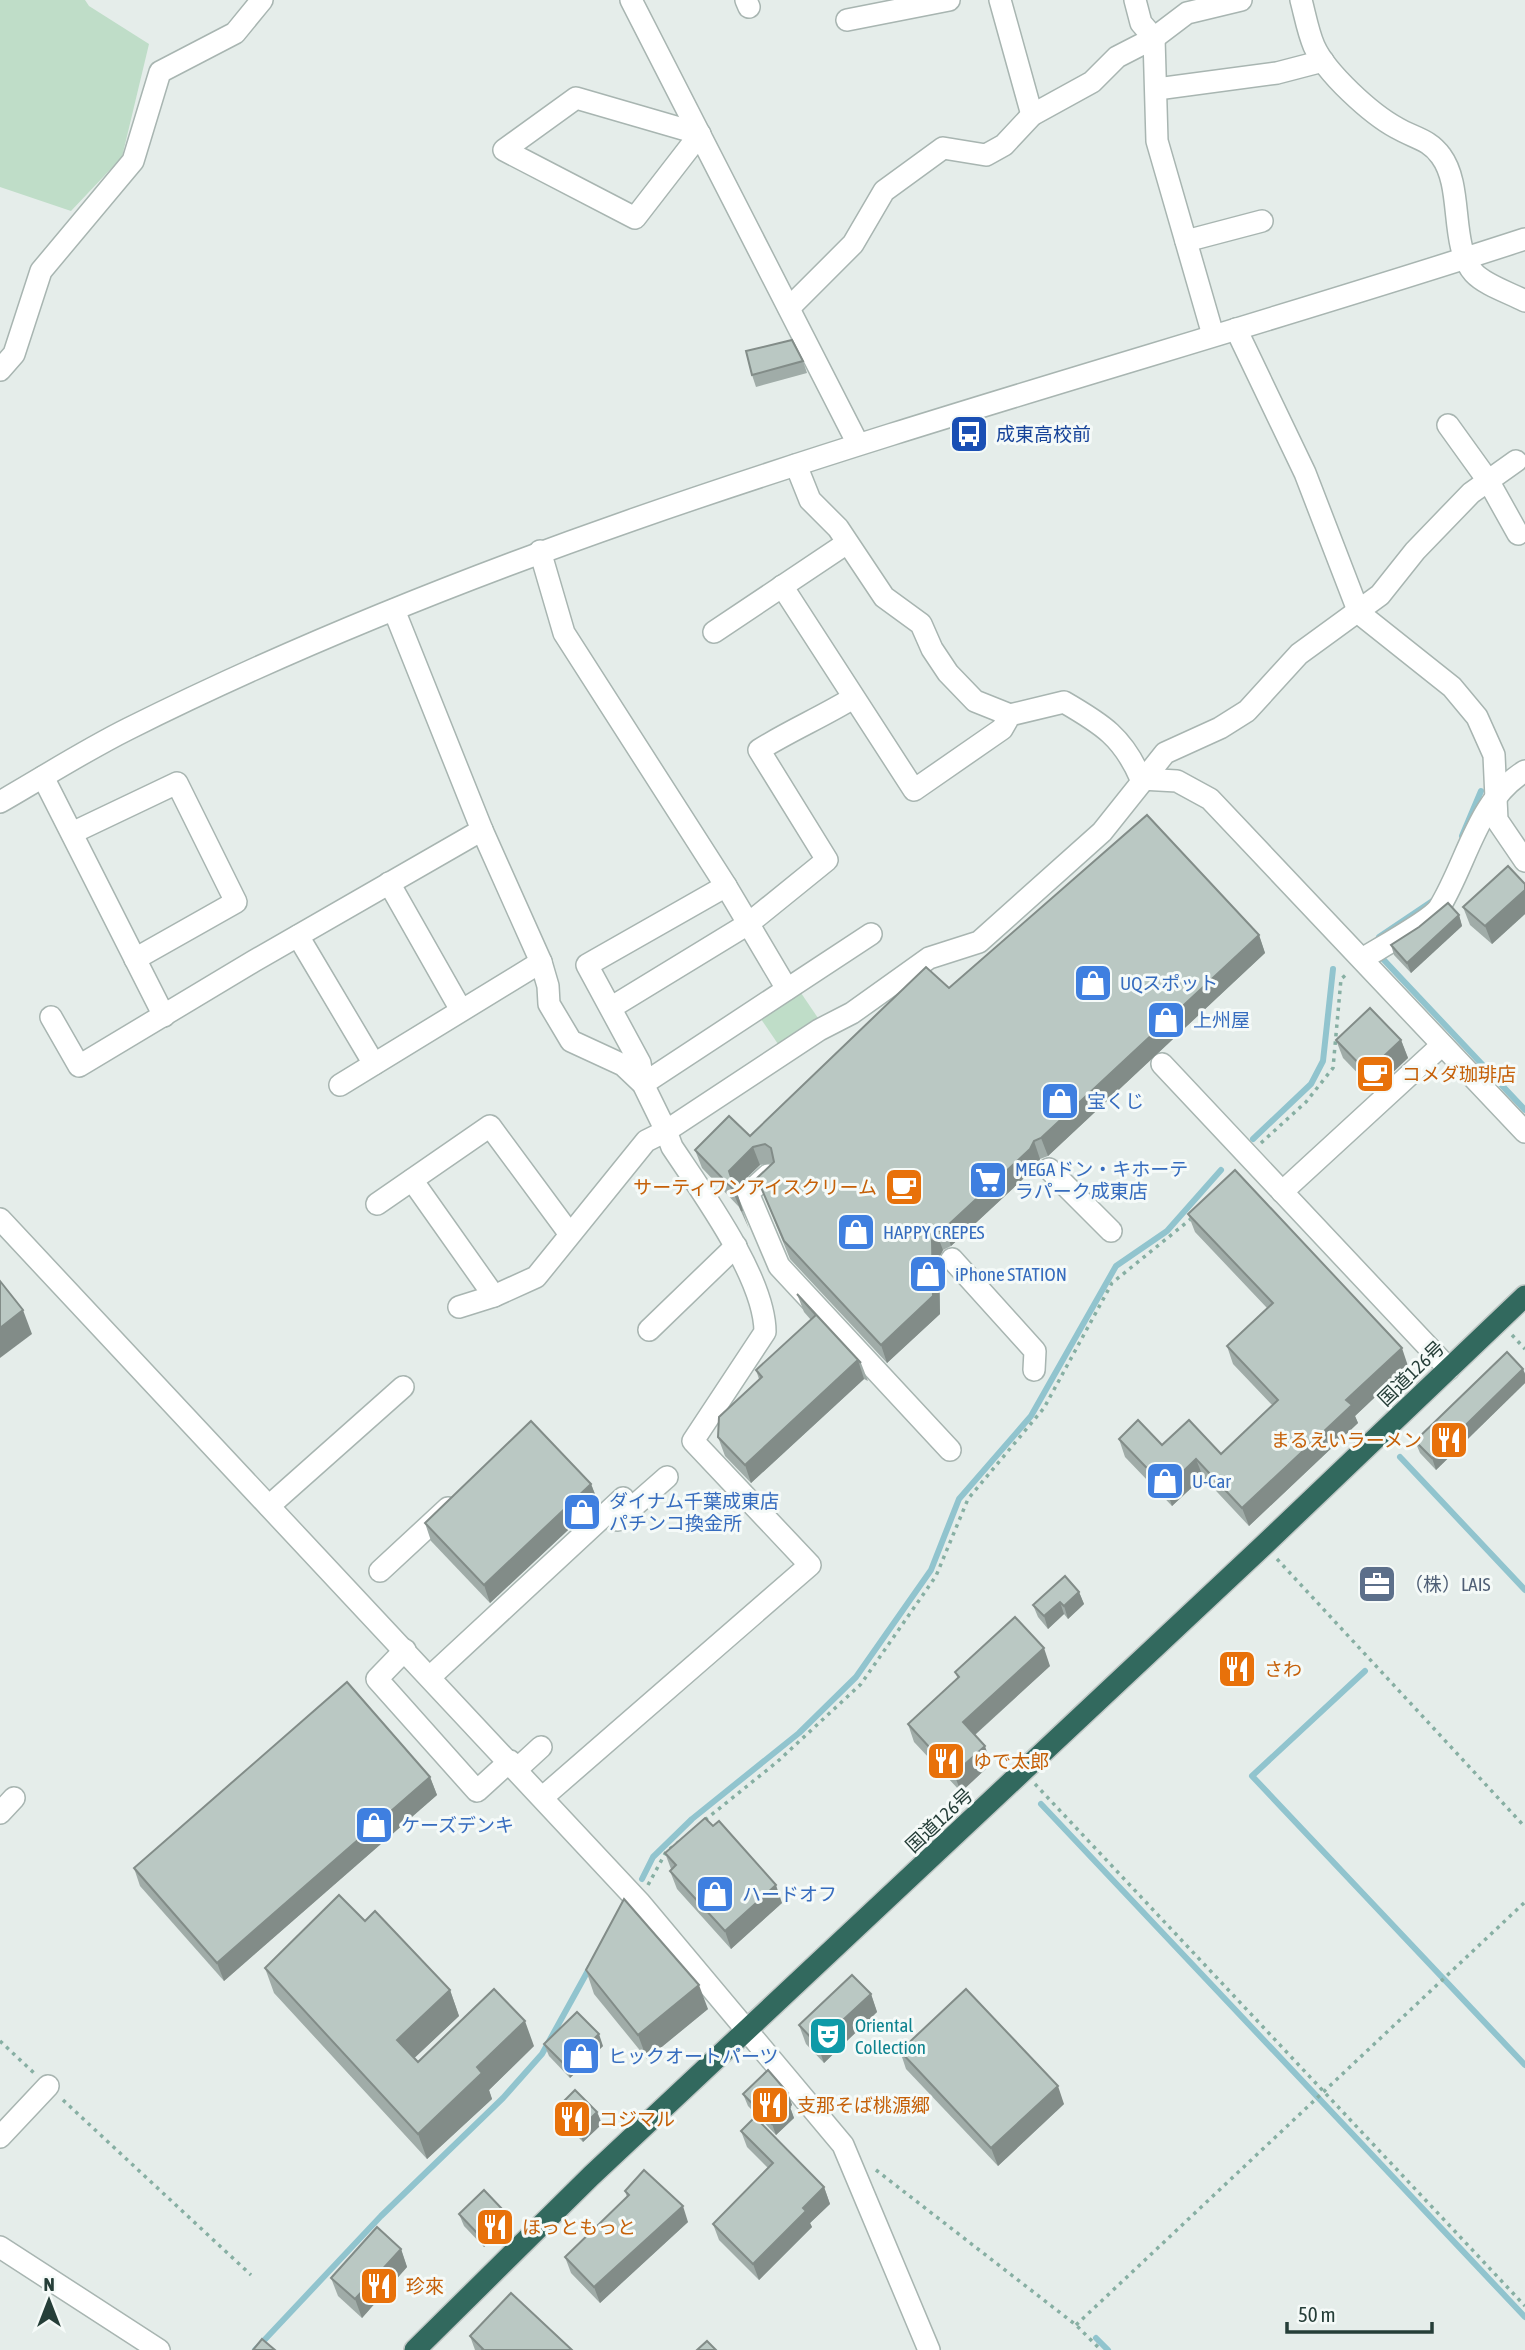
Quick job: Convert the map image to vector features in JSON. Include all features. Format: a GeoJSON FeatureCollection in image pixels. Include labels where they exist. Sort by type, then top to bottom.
{"type":"FeatureCollection","features":[{"type":"Feature","properties":{"kind":"highway","name":"国道126号"},"geometry":{"type":"LineString","coordinates":[[415,2350],[591,2176],[1265,1545],[1525,1296]]}},
{"type":"Feature","properties":{"kind":"street"},"geometry":{"type":"LineString","coordinates":[[0,370],[14,354],[41,271],[133,161],[160,72],[235,33],[262,0]]}},
{"type":"Feature","properties":{"kind":"street"},"geometry":{"type":"LineString","coordinates":[[631,0],[858,444]]}},
{"type":"Feature","properties":{"kind":"street"},"geometry":{"type":"LineString","coordinates":[[847,20],[949,0]]}},
{"type":"Feature","properties":{"kind":"street"},"geometry":{"type":"LineString","coordinates":[[1000,0],[1032,115]]}},
{"type":"Feature","properties":{"kind":"street"},"geometry":{"type":"LineString","coordinates":[[1135,0],[1141,23],[1154,38],[1157,141],[1213,335]]}},
{"type":"Feature","properties":{"kind":"street"},"geometry":{"type":"LineString","coordinates":[[789,308],[853,244],[884,191],[943,148],[986,155],[1004,145],[1032,115],[1092,82],[1118,57],[1154,38],[1187,13],[1241,0]]}},
{"type":"Feature","properties":{"kind":"street"},"geometry":{"type":"LineString","coordinates":[[1301,0],[1313,45],[1323,61],[1366,106],[1396,128],[1429,142],[1443,158],[1451,181],[1465,258],[1474,274],[1525,301]]}},
{"type":"Feature","properties":{"kind":"street"},"geometry":{"type":"LineString","coordinates":[[1157,89],[1277,73],[1323,61]]}},
{"type":"Feature","properties":{"kind":"street"},"geometry":{"type":"LineString","coordinates":[[576,98],[700,134],[635,218],[504,150],[576,98]]}},
{"type":"Feature","properties":{"kind":"street"},"geometry":{"type":"LineString","coordinates":[[1186,241],[1262,221]]}},
{"type":"Feature","properties":{"kind":"street"},"geometry":{"type":"LineString","coordinates":[[0,802],[126,730],[394,610],[540,551],[858,444],[1525,239]]}},
{"type":"Feature","properties":{"kind":"street"},"geometry":{"type":"LineString","coordinates":[[1236,329],[1305,473],[1359,614],[1452,687],[1477,717],[1493,755],[1497,821],[1525,861]]}},
{"type":"Feature","properties":{"kind":"street"},"geometry":{"type":"LineString","coordinates":[[1448,425],[1489,482],[1518,534]]}},
{"type":"Feature","properties":{"kind":"street"},"geometry":{"type":"LineString","coordinates":[[459,1307],[494,1296],[536,1277],[569,1233],[646,1142],[819,1030],[852,1013],[929,958],[979,942],[1102,832],[1141,779],[1165,752],[1220,728],[1247,711],[1299,654],[1359,614],[1380,595],[1415,551],[1471,493],[1516,461]]}},
{"type":"Feature","properties":{"kind":"street"},"geometry":{"type":"LineString","coordinates":[[796,465],[810,499],[838,528],[884,597],[921,624],[948,673],[975,701],[1010,715],[1064,702],[1106,726],[1131,754],[1141,779]]}},
{"type":"Feature","properties":{"kind":"street"},"geometry":{"type":"LineString","coordinates":[[714,632],[847,543]]}},
{"type":"Feature","properties":{"kind":"street"},"geometry":{"type":"LineString","coordinates":[[540,551],[564,634],[726,886],[787,989]]}},
{"type":"Feature","properties":{"kind":"street"},"geometry":{"type":"LineString","coordinates":[[782,586],[915,790],[1002,729],[1010,715]]}},
{"type":"Feature","properties":{"kind":"street"},"geometry":{"type":"LineString","coordinates":[[394,610],[482,830],[541,961],[548,986],[549,1004],[570,1041],[623,1065],[643,1084]]}},
{"type":"Feature","properties":{"kind":"street"},"geometry":{"type":"LineString","coordinates":[[612,1007],[748,924],[827,860],[759,750],[786,733],[811,724],[853,698]]}},
{"type":"Feature","properties":{"kind":"street"},"geometry":{"type":"LineString","coordinates":[[1362,959],[1438,911],[1494,800],[1515,777],[1525,771]]}},
{"type":"Feature","properties":{"kind":"street"},"geometry":{"type":"LineString","coordinates":[[43,777],[163,1016]]}},
{"type":"Feature","properties":{"kind":"street"},"geometry":{"type":"LineString","coordinates":[[1141,779],[1177,781],[1210,799],[1525,1132]]}},
{"type":"Feature","properties":{"kind":"street"},"geometry":{"type":"LineString","coordinates":[[72,833],[177,783],[236,902],[135,959]]}},
{"type":"Feature","properties":{"kind":"street"},"geometry":{"type":"LineString","coordinates":[[51,1017],[79,1066],[482,830]]}},
{"type":"Feature","properties":{"kind":"street"},"geometry":{"type":"LineString","coordinates":[[389,883],[461,1010]]}},
{"type":"Feature","properties":{"kind":"street"},"geometry":{"type":"LineString","coordinates":[[543,1797],[810,1565],[693,1441],[765,1332],[765,1318],[736,1246],[672,1147],[643,1084],[640,1063],[587,965],[726,886]]}},
{"type":"Feature","properties":{"kind":"street"},"geometry":{"type":"LineString","coordinates":[[643,1084],[871,933]]}},
{"type":"Feature","properties":{"kind":"street"},"geometry":{"type":"LineString","coordinates":[[298,936],[374,1064]]}},
{"type":"Feature","properties":{"kind":"street"},"geometry":{"type":"LineString","coordinates":[[340,1085],[541,961]]}},
{"type":"Feature","properties":{"kind":"street"},"geometry":{"type":"LineString","coordinates":[[1282,1192],[1442,1045]]}},
{"type":"Feature","properties":{"kind":"street"},"geometry":{"type":"LineString","coordinates":[[1162,1064],[1448,1369]]}},
{"type":"Feature","properties":{"kind":"street"},"geometry":{"type":"LineString","coordinates":[[377,1204],[490,1126],[569,1233]]}},
{"type":"Feature","properties":{"kind":"street"},"geometry":{"type":"LineString","coordinates":[[1049,1169],[1111,1231]]}},
{"type":"Feature","properties":{"kind":"street"},"geometry":{"type":"LineString","coordinates":[[768,1175],[748,1193],[779,1266],[950,1450]]}},
{"type":"Feature","properties":{"kind":"street"},"geometry":{"type":"LineString","coordinates":[[412,1180],[494,1296]]}},
{"type":"Feature","properties":{"kind":"street"},"geometry":{"type":"LineString","coordinates":[[0,1219],[514,1765],[640,1903],[843,2145],[929,2350]]}},
{"type":"Feature","properties":{"kind":"street"},"geometry":{"type":"LineString","coordinates":[[649,1331],[736,1246]]}},
{"type":"Feature","properties":{"kind":"street"},"geometry":{"type":"LineString","coordinates":[[952,1259],[1035,1351],[1034,1370]]}},
{"type":"Feature","properties":{"kind":"street"},"geometry":{"type":"LineString","coordinates":[[270,1506],[403,1387]]}},
{"type":"Feature","properties":{"kind":"street"},"geometry":{"type":"LineString","coordinates":[[618,1520],[667,1477]]}},
{"type":"Feature","properties":{"kind":"street"},"geometry":{"type":"LineString","coordinates":[[380,1571],[466,1491]]}},
{"type":"Feature","properties":{"kind":"street"},"geometry":{"type":"LineString","coordinates":[[430,1676],[623,1498]]}},
{"type":"Feature","properties":{"kind":"street"},"geometry":{"type":"LineString","coordinates":[[405,1650],[377,1679],[477,1791],[541,1747]]}},
{"type":"Feature","properties":{"kind":"street"},"geometry":{"type":"LineString","coordinates":[[0,2137],[48,2086]]}},
{"type":"Feature","properties":{"kind":"street"},"geometry":{"type":"LineString","coordinates":[[0,2247],[159,2350]]}},
{"type":"Feature","properties":{"kind":"path"},"geometry":{"type":"LineString","coordinates":[[1247,1156],[1306,1102],[1333,1068],[1341,979],[1362,959]]}},
{"type":"Feature","properties":{"kind":"path"},"geometry":{"type":"LineString","coordinates":[[696,1827],[777,1762],[861,1684],[936,1576],[968,1499],[1044,1408],[1112,1283],[1124,1270],[1166,1242],[1196,1214]]}},
{"type":"Feature","properties":{"kind":"path"},"geometry":{"type":"LineString","coordinates":[[1265,1545],[1525,1827]]}},
{"type":"Feature","properties":{"kind":"path"},"geometry":{"type":"LineString","coordinates":[[1024,1772],[1525,2306]]}},
{"type":"Feature","properties":{"kind":"path"},"geometry":{"type":"LineString","coordinates":[[640,1903],[666,1852],[686,1836]]}},
{"type":"Feature","properties":{"kind":"path"},"geometry":{"type":"LineString","coordinates":[[1076,2325],[1525,1902]]}},
{"type":"Feature","properties":{"kind":"path"},"geometry":{"type":"LineString","coordinates":[[0,2041],[251,2275]]}},
{"type":"Feature","properties":{"kind":"path"},"geometry":{"type":"LineString","coordinates":[[875,2169],[1076,2325],[1101,2350]]}},
{"type":"Feature","properties":{"kind":"green space"},"geometry":{"type":"Polygon","coordinates":[[[0,0],[85,0],[89,6],[149,44],[122,157],[71,211],[0,187],[0,0]]]}},
{"type":"Feature","properties":{"kind":"green space"},"geometry":{"type":"Polygon","coordinates":[[[801,993],[818,1018],[778,1044],[761,1019],[801,993]]]}},
{"type":"Feature","properties":{"kind":"building"},"geometry":{"type":"Polygon","coordinates":[[[792,340],[803,361],[752,375],[746,351],[792,340]]]}},
{"type":"Feature","properties":{"kind":"building"},"geometry":{"type":"Polygon","coordinates":[[[1147,815],[1259,935],[1041,1138],[1034,1141],[1030,1149],[945,1228],[936,1232],[932,1240],[933,1296],[881,1345],[784,1241],[757,1178],[774,1162],[771,1148],[765,1144],[753,1147],[729,1171],[742,1211],[733,1189],[695,1150],[729,1116],[750,1136],[926,967],[949,988],[1147,815]]]}},
{"type":"Feature","properties":{"kind":"building"},"geometry":{"type":"Polygon","coordinates":[[[1508,866],[1525,884],[1525,890],[1485,926],[1463,907],[1508,866]]]}},
{"type":"Feature","properties":{"kind":"building"},"geometry":{"type":"Polygon","coordinates":[[[1448,903],[1459,915],[1407,963],[1391,945],[1419,927],[1448,903]]]}},
{"type":"Feature","properties":{"kind":"building"},"geometry":{"type":"Polygon","coordinates":[[[1370,1008],[1401,1040],[1367,1072],[1336,1040],[1370,1008]]]}},
{"type":"Feature","properties":{"kind":"building"},"geometry":{"type":"Polygon","coordinates":[[[1235,1170],[1402,1348],[1346,1400],[1352,1405],[1242,1508],[1196,1459],[1166,1488],[1119,1439],[1138,1420],[1162,1445],[1189,1420],[1221,1454],[1278,1400],[1227,1346],[1273,1303],[1188,1214],[1235,1170]]]}},
{"type":"Feature","properties":{"kind":"building"},"geometry":{"type":"Polygon","coordinates":[[[0,1281],[23,1310],[0,1328],[0,1281]]]}},
{"type":"Feature","properties":{"kind":"building"},"geometry":{"type":"Polygon","coordinates":[[[797,1294],[861,1363],[858,1360],[745,1465],[718,1437],[719,1417],[762,1377],[756,1370],[816,1315],[797,1294]]]}},
{"type":"Feature","properties":{"kind":"building"},"geometry":{"type":"Polygon","coordinates":[[[1507,1352],[1523,1369],[1432,1458],[1415,1441],[1507,1352]]]}},
{"type":"Feature","properties":{"kind":"building"},"geometry":{"type":"Polygon","coordinates":[[[531,1421],[591,1484],[484,1585],[425,1523],[531,1421]]]}},
{"type":"Feature","properties":{"kind":"building"},"geometry":{"type":"Polygon","coordinates":[[[1065,1576],[1079,1592],[1064,1606],[1060,1602],[1044,1616],[1033,1605],[1065,1576]]]}},
{"type":"Feature","properties":{"kind":"building"},"geometry":{"type":"Polygon","coordinates":[[[1015,1617],[1044,1648],[963,1722],[985,1746],[954,1774],[908,1724],[959,1677],[955,1672],[1015,1617]]]}},
{"type":"Feature","properties":{"kind":"building"},"geometry":{"type":"Polygon","coordinates":[[[347,1682],[430,1777],[217,1963],[134,1868],[347,1682]]]}},
{"type":"Feature","properties":{"kind":"building"},"geometry":{"type":"Polygon","coordinates":[[[705,1818],[713,1826],[719,1821],[776,1885],[725,1931],[670,1871],[676,1865],[665,1853],[705,1818]]]}},
{"type":"Feature","properties":{"kind":"building"},"geometry":{"type":"Polygon","coordinates":[[[339,1895],[365,1921],[375,1911],[450,1990],[397,2040],[418,2062],[494,1989],[525,2021],[477,2067],[482,2073],[418,2134],[265,1968],[339,1895]]]}},
{"type":"Feature","properties":{"kind":"building"},"geometry":{"type":"Polygon","coordinates":[[[624,1899],[699,1985],[638,2035],[586,1970],[624,1899]]]}},
{"type":"Feature","properties":{"kind":"building"},"geometry":{"type":"Polygon","coordinates":[[[852,1975],[871,1994],[817,2044],[799,2025],[852,1975]]]}},
{"type":"Feature","properties":{"kind":"building"},"geometry":{"type":"Polygon","coordinates":[[[966,1989],[1058,2086],[991,2148],[900,2051],[966,1989]]]}},
{"type":"Feature","properties":{"kind":"building"},"geometry":{"type":"Polygon","coordinates":[[[577,2012],[599,2034],[566,2066],[544,2044],[577,2012]]]}},
{"type":"Feature","properties":{"kind":"building"},"geometry":{"type":"Polygon","coordinates":[[[768,2070],[788,2093],[782,2099],[790,2107],[772,2124],[743,2094],[768,2070]]]}},
{"type":"Feature","properties":{"kind":"building"},"geometry":{"type":"Polygon","coordinates":[[[575,2090],[597,2112],[579,2130],[557,2108],[575,2090]]]}},
{"type":"Feature","properties":{"kind":"building"},"geometry":{"type":"Polygon","coordinates":[[[755,2117],[824,2187],[803,2208],[806,2211],[753,2264],[713,2224],[773,2163],[741,2131],[755,2117]]]}},
{"type":"Feature","properties":{"kind":"building"},"geometry":{"type":"Polygon","coordinates":[[[644,2170],[683,2206],[594,2287],[565,2257],[629,2195],[625,2191],[644,2170]]]}},
{"type":"Feature","properties":{"kind":"building"},"geometry":{"type":"Polygon","coordinates":[[[484,2190],[504,2211],[479,2235],[459,2214],[484,2190]]]}},
{"type":"Feature","properties":{"kind":"building"},"geometry":{"type":"Polygon","coordinates":[[[377,2227],[401,2249],[355,2299],[331,2278],[377,2227]]]}},
{"type":"Feature","properties":{"kind":"building"},"geometry":{"type":"Polygon","coordinates":[[[511,2293],[572,2350],[482,2350],[470,2336],[511,2293]]]}},
{"type":"Feature","properties":{"kind":"building"},"geometry":{"type":"Polygon","coordinates":[[[262,2339],[275,2350],[253,2350],[262,2339]]]}},
{"type":"Feature","properties":{"kind":"building"},"geometry":{"type":"Polygon","coordinates":[[[707,2341],[716,2350],[697,2350],[707,2341]]]}},
{"type":"Feature","properties":{"kind":"waterway"},"geometry":{"type":"LineString","coordinates":[[1462,836],[1481,791]]}},
{"type":"Feature","properties":{"kind":"waterway"},"geometry":{"type":"LineString","coordinates":[[1379,937],[1434,900]]}},
{"type":"Feature","properties":{"kind":"waterway"},"geometry":{"type":"LineString","coordinates":[[1382,958],[1525,1110]]}},
{"type":"Feature","properties":{"kind":"waterway"},"geometry":{"type":"LineString","coordinates":[[1253,1139],[1311,1084],[1323,1061],[1333,969]]}},
{"type":"Feature","properties":{"kind":"waterway"},"geometry":{"type":"LineString","coordinates":[[642,1879],[653,1857],[692,1819],[799,1733],[856,1677],[931,1570],[959,1499],[1031,1416],[1116,1266],[1167,1231],[1221,1170]]}},
{"type":"Feature","properties":{"kind":"waterway"},"geometry":{"type":"LineString","coordinates":[[1400,1457],[1525,1590]]}},
{"type":"Feature","properties":{"kind":"waterway"},"geometry":{"type":"LineString","coordinates":[[1365,1671],[1252,1776],[1525,2065]]}},
{"type":"Feature","properties":{"kind":"waterway"},"geometry":{"type":"LineString","coordinates":[[1041,1804],[1525,2317]]}},
{"type":"Feature","properties":{"kind":"waterway"},"geometry":{"type":"LineString","coordinates":[[255,2350],[381,2216],[503,2098],[542,2054],[590,1967]]}},
{"type":"Feature","properties":{"kind":"waterway"},"geometry":{"type":"LineString","coordinates":[[1096,2338],[1108,2350]]}},
{"type":"Feature","properties":{"kind":"place","name":"成東高校前"},"geometry":{"type":"Point","coordinates":[969,434]}},
{"type":"Feature","properties":{"kind":"place","name":"UQスポット"},"geometry":{"type":"Point","coordinates":[1093,983]}},
{"type":"Feature","properties":{"kind":"place","name":"上州屋"},"geometry":{"type":"Point","coordinates":[1166,1020]}},
{"type":"Feature","properties":{"kind":"place","name":"コメダ珈琲店"},"geometry":{"type":"Point","coordinates":[1375,1074]}},
{"type":"Feature","properties":{"kind":"place","name":"宝くじ"},"geometry":{"type":"Point","coordinates":[1060,1101]}},
{"type":"Feature","properties":{"kind":"place","name":"MEGAドン・キホーテ ラパーク成東店"},"geometry":{"type":"Point","coordinates":[988,1180]}},
{"type":"Feature","properties":{"kind":"place","name":"サーティワンアイスクリーム"},"geometry":{"type":"Point","coordinates":[904,1187]}},
{"type":"Feature","properties":{"kind":"place","name":"HAPPY CREPES"},"geometry":{"type":"Point","coordinates":[856,1232]}},
{"type":"Feature","properties":{"kind":"place","name":"iPhone STATION"},"geometry":{"type":"Point","coordinates":[928,1274]}},
{"type":"Feature","properties":{"kind":"place","name":"まるえいラーメン"},"geometry":{"type":"Point","coordinates":[1449,1440]}},
{"type":"Feature","properties":{"kind":"place","name":"U-Car"},"geometry":{"type":"Point","coordinates":[1165,1481]}},
{"type":"Feature","properties":{"kind":"place","name":"ダイナム千葉成東店 パチンコ換金所"},"geometry":{"type":"Point","coordinates":[582,1512]}},
{"type":"Feature","properties":{"kind":"place","name":"（株）LAIS"},"geometry":{"type":"Point","coordinates":[1377,1584]}},
{"type":"Feature","properties":{"kind":"place","name":"さわ"},"geometry":{"type":"Point","coordinates":[1237,1669]}},
{"type":"Feature","properties":{"kind":"place","name":"ゆで太郎"},"geometry":{"type":"Point","coordinates":[946,1761]}},
{"type":"Feature","properties":{"kind":"place","name":"ケーズデンキ"},"geometry":{"type":"Point","coordinates":[374,1825]}},
{"type":"Feature","properties":{"kind":"place","name":"ハードオフ"},"geometry":{"type":"Point","coordinates":[715,1894]}},
{"type":"Feature","properties":{"kind":"place","name":"Oriental Collection"},"geometry":{"type":"Point","coordinates":[828,2036]}},
{"type":"Feature","properties":{"kind":"place","name":"ヒックオートパーツ"},"geometry":{"type":"Point","coordinates":[581,2056]}},
{"type":"Feature","properties":{"kind":"place","name":"支那そば桃源郷"},"geometry":{"type":"Point","coordinates":[770,2105]}},
{"type":"Feature","properties":{"kind":"place","name":"コジマル"},"geometry":{"type":"Point","coordinates":[572,2119]}},
{"type":"Feature","properties":{"kind":"place","name":"ほっともっと"},"geometry":{"type":"Point","coordinates":[495,2227]}},
{"type":"Feature","properties":{"kind":"place","name":"珍來"},"geometry":{"type":"Point","coordinates":[379,2286]}}]}
